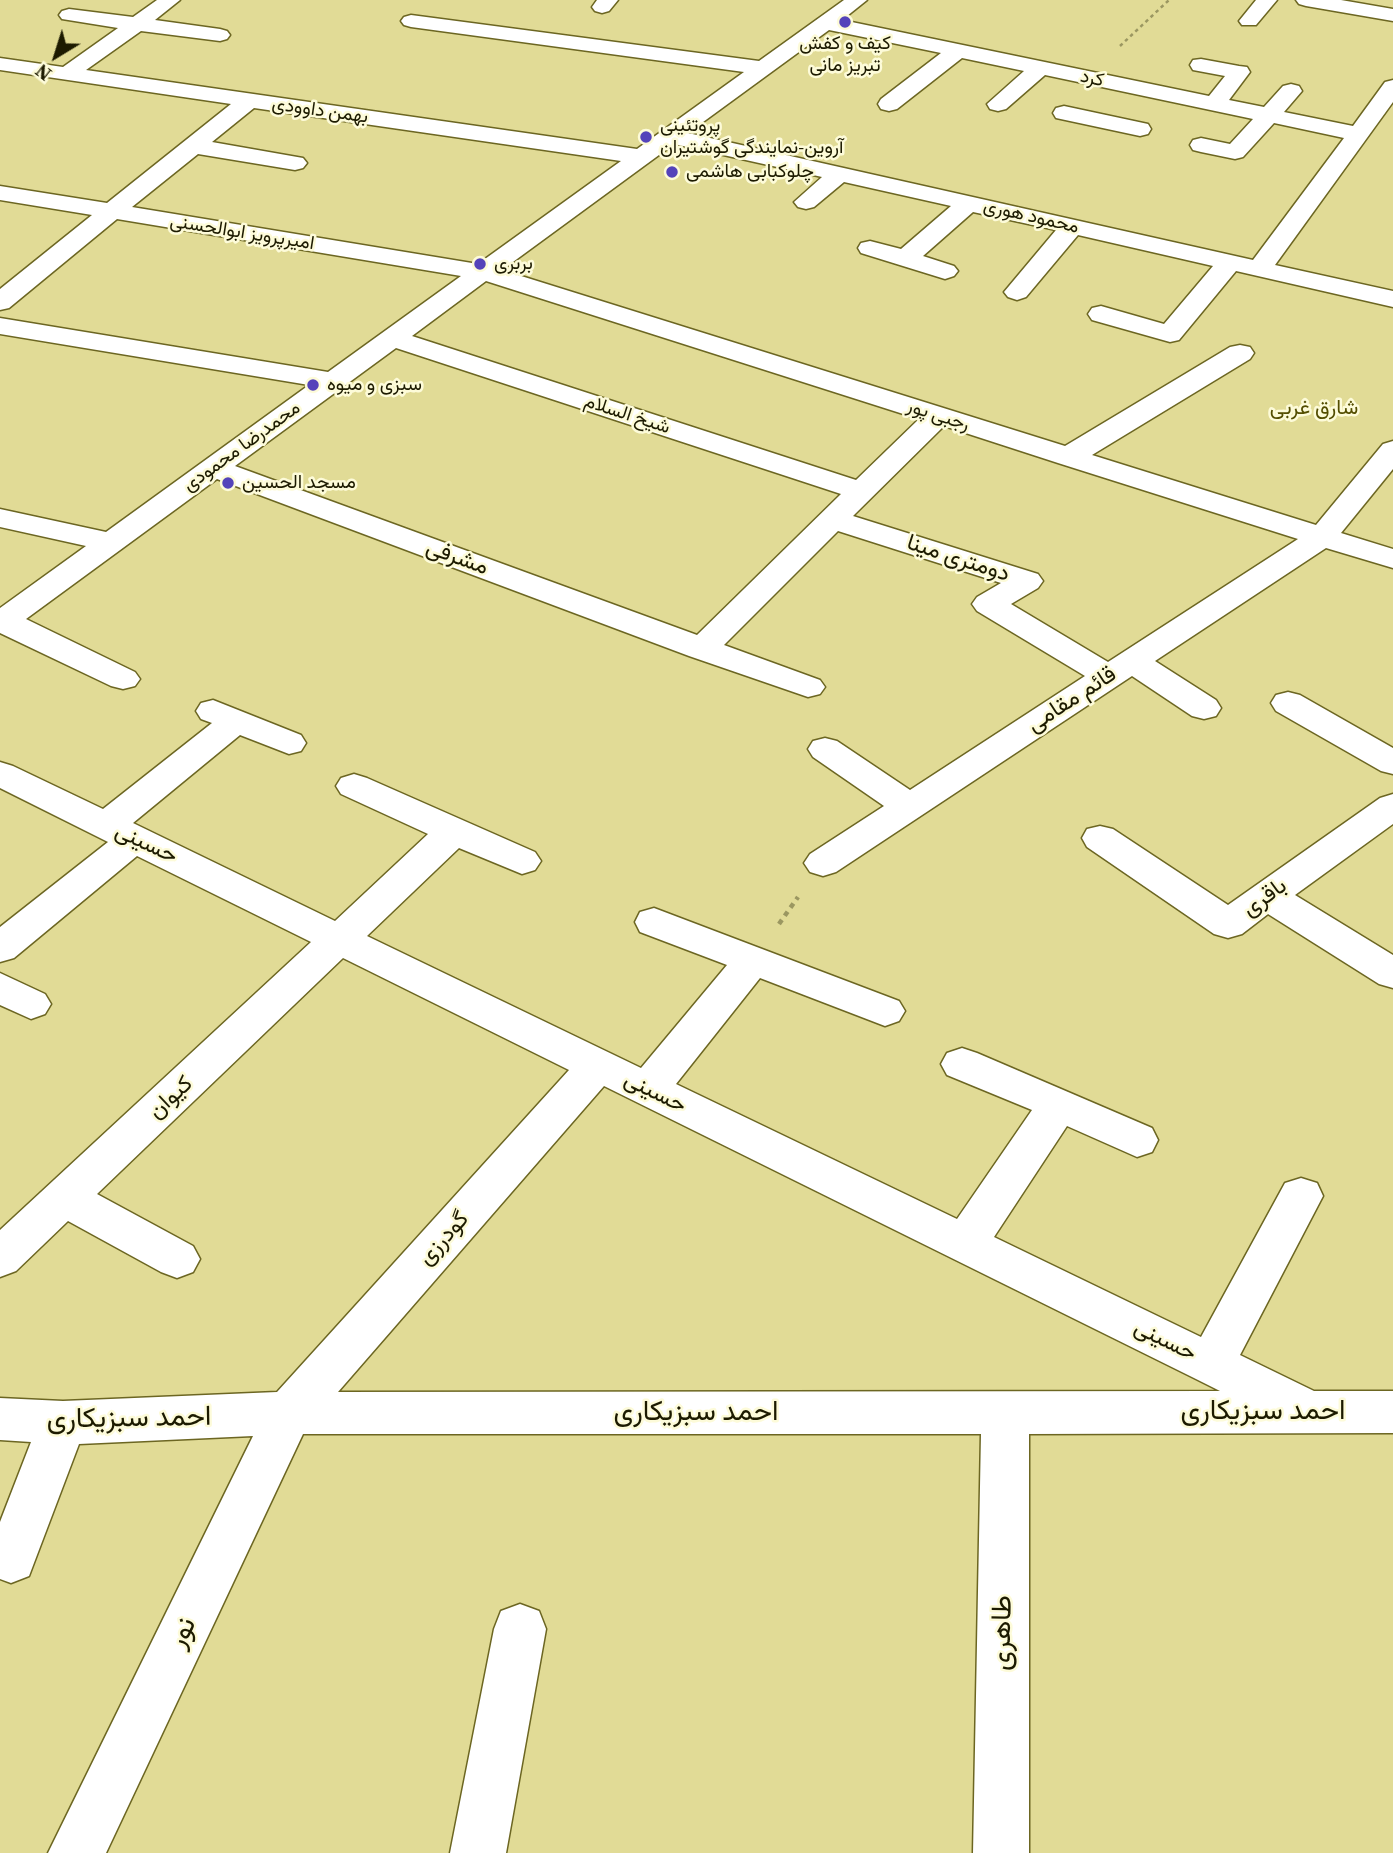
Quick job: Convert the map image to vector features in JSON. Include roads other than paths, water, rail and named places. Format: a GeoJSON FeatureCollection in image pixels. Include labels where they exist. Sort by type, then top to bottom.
{"type":"FeatureCollection","features":[{"type":"Feature","properties":{"kind":"street"},"geometry":{"type":"LineString","coordinates":[[67,74],[170,0]]}},
{"type":"Feature","properties":{"kind":"street"},"geometry":{"type":"LineString","coordinates":[[1249,21],[1267,0]]}},
{"type":"Feature","properties":{"kind":"street"},"geometry":{"type":"LineString","coordinates":[[1307,0],[1393,15]]}},
{"type":"Feature","properties":{"kind":"street","name":"محمدرضا محمودی"},"geometry":{"type":"LineString","coordinates":[[2,622],[764,68],[822,12],[854,3]]}},
{"type":"Feature","properties":{"kind":"street","name":"کرد"},"geometry":{"type":"LineString","coordinates":[[822,12],[957,51],[1359,134]]}},
{"type":"Feature","properties":{"kind":"street"},"geometry":{"type":"LineString","coordinates":[[69,15],[220,35]]}},
{"type":"Feature","properties":{"kind":"street"},"geometry":{"type":"LineString","coordinates":[[411,21],[764,68]]}},
{"type":"Feature","properties":{"kind":"street"},"geometry":{"type":"LineString","coordinates":[[889,104],[957,51]]}},
{"type":"Feature","properties":{"kind":"street","name":"بهمن داوودی"},"geometry":{"type":"LineString","coordinates":[[0,64],[640,157]]}},
{"type":"Feature","properties":{"kind":"street"},"geometry":{"type":"LineString","coordinates":[[1200,65],[1239,72],[1215,104]]}},
{"type":"Feature","properties":{"kind":"street"},"geometry":{"type":"LineString","coordinates":[[998,104],[1040,68]]}},
{"type":"Feature","properties":{"kind":"street"},"geometry":{"type":"LineString","coordinates":[[1259,269],[1393,87]]}},
{"type":"Feature","properties":{"kind":"street"},"geometry":{"type":"LineString","coordinates":[[1114,124],[1149,90]]}},
{"type":"Feature","properties":{"kind":"street"},"geometry":{"type":"LineString","coordinates":[[1201,145],[1235,152],[1292,90]]}},
{"type":"Feature","properties":{"kind":"street"},"geometry":{"type":"LineString","coordinates":[[0,302],[250,100]]}},
{"type":"Feature","properties":{"kind":"street"},"geometry":{"type":"LineString","coordinates":[[1063,113],[1140,129]]}},
{"type":"Feature","properties":{"kind":"street","name":"محمود هوری"},"geometry":{"type":"LineString","coordinates":[[670,136],[1393,299]]}},
{"type":"Feature","properties":{"kind":"street"},"geometry":{"type":"LineString","coordinates":[[193,146],[295,163]]}},
{"type":"Feature","properties":{"kind":"street"},"geometry":{"type":"LineString","coordinates":[[806,202],[840,174]]}},
{"type":"Feature","properties":{"kind":"street","name":"امیرپرویز ابوالحسنی"},"geometry":{"type":"LineString","coordinates":[[0,193],[483,272]]}},
{"type":"Feature","properties":{"kind":"street"},"geometry":{"type":"LineString","coordinates":[[905,259],[970,203]]}},
{"type":"Feature","properties":{"kind":"street"},"geometry":{"type":"LineString","coordinates":[[1017,292],[1072,227]]}},
{"type":"Feature","properties":{"kind":"street"},"geometry":{"type":"LineString","coordinates":[[870,248],[945,271]]}},
{"type":"Feature","properties":{"kind":"street"},"geometry":{"type":"LineString","coordinates":[[1101,314],[1170,334],[1230,262]]}},
{"type":"Feature","properties":{"kind":"street","name":"رجبی پور"},"geometry":{"type":"LineString","coordinates":[[483,272],[1393,559]]}},
{"type":"Feature","properties":{"kind":"street"},"geometry":{"type":"LineString","coordinates":[[0,326],[333,381]]}},
{"type":"Feature","properties":{"kind":"street","name":"شیخ السلام"},"geometry":{"type":"LineString","coordinates":[[392,338],[862,491]]}},
{"type":"Feature","properties":{"kind":"street"},"geometry":{"type":"LineString","coordinates":[[1068,457],[1240,353]]}},
{"type":"Feature","properties":{"kind":"street"},"geometry":{"type":"LineString","coordinates":[[701,649],[939,416]]}},
{"type":"Feature","properties":{"kind":"street"},"geometry":{"type":"LineString","coordinates":[[1322,537],[1393,450]]}},
{"type":"Feature","properties":{"kind":"street","name":"مشرفی"},"geometry":{"type":"LineString","coordinates":[[214,468],[808,687]]}},
{"type":"Feature","properties":{"kind":"street"},"geometry":{"type":"LineString","coordinates":[[0,517],[111,542]]}},
{"type":"Feature","properties":{"kind":"street","name":"دومتری مینا"},"geometry":{"type":"LineString","coordinates":[[833,520],[1027,581],[988,604],[1120,669]]}},
{"type":"Feature","properties":{"kind":"street","name":"قائم مقامی"},"geometry":{"type":"LineString","coordinates":[[823,863],[1322,537]]}},
{"type":"Feature","properties":{"kind":"street"},"geometry":{"type":"LineString","coordinates":[[2,622],[123,679]]}},
{"type":"Feature","properties":{"kind":"street"},"geometry":{"type":"LineString","coordinates":[[1120,669],[1204,708]]}},
{"type":"Feature","properties":{"kind":"street"},"geometry":{"type":"LineString","coordinates":[[1288,703],[1393,763]]}},
{"type":"Feature","properties":{"kind":"street"},"geometry":{"type":"LineString","coordinates":[[0,948],[121,832],[222,715],[289,743]]}},
{"type":"Feature","properties":{"kind":"street"},"geometry":{"type":"LineString","coordinates":[[825,749],[909,807]]}},
{"type":"Feature","properties":{"kind":"street","name":"حسینی"},"geometry":{"type":"LineString","coordinates":[[0,774],[342,938],[1310,1412]]}},
{"type":"Feature","properties":{"kind":"street"},"geometry":{"type":"LineString","coordinates":[[354,786],[522,861]]}},
{"type":"Feature","properties":{"kind":"street","name":"باقری"},"geometry":{"type":"LineString","coordinates":[[1100,838],[1228,924],[1393,806]]}},
{"type":"Feature","properties":{"kind":"street","name":"کیوان"},"geometry":{"type":"LineString","coordinates":[[0,1258],[454,831]]}},
{"type":"Feature","properties":{"kind":"street"},"geometry":{"type":"LineString","coordinates":[[1268,896],[1393,974]]}},
{"type":"Feature","properties":{"kind":"street"},"geometry":{"type":"LineString","coordinates":[[654,922],[885,1012]]}},
{"type":"Feature","properties":{"kind":"street"},"geometry":{"type":"LineString","coordinates":[[648,1089],[754,959]]}},
{"type":"Feature","properties":{"kind":"street"},"geometry":{"type":"LineString","coordinates":[[961,1064],[1059,1104],[1137,1140]]}},
{"type":"Feature","properties":{"kind":"street","name":"گودرزی"},"geometry":{"type":"LineString","coordinates":[[289,1413],[598,1065]]}},
{"type":"Feature","properties":{"kind":"street"},"geometry":{"type":"LineString","coordinates":[[965,1244],[1059,1104]]}},
{"type":"Feature","properties":{"kind":"street"},"geometry":{"type":"LineString","coordinates":[[1211,1364],[1301,1196]]}},
{"type":"Feature","properties":{"kind":"street"},"geometry":{"type":"LineString","coordinates":[[65,1198],[177,1259]]}},
{"type":"Feature","properties":{"kind":"street","name":"احمد سبزیکاری"},"geometry":{"type":"LineString","coordinates":[[0,1419],[63,1423],[289,1413],[1393,1412]]}},
{"type":"Feature","properties":{"kind":"street","name":"نور"},"geometry":{"type":"LineString","coordinates":[[76,1853],[289,1413]]}},
{"type":"Feature","properties":{"kind":"street","name":"طاهری"},"geometry":{"type":"LineString","coordinates":[[1000,1853],[1005,1413]]}},
{"type":"Feature","properties":{"kind":"street"},"geometry":{"type":"LineString","coordinates":[[11,1559],[63,1423]]}},
{"type":"Feature","properties":{"kind":"street"},"geometry":{"type":"LineString","coordinates":[[478,1853],[520,1629]]}},
{"type":"Feature","properties":{"kind":"place","name":"کیف و کفش تبریز مانی"},"geometry":{"type":"Point","coordinates":[845,22]}},
{"type":"Feature","properties":{"kind":"place","name":"پروتئینی آروین-نمایندگی گوشتیران"},"geometry":{"type":"Point","coordinates":[646,137]}},
{"type":"Feature","properties":{"kind":"place","name":"چلوکبابی هاشمی"},"geometry":{"type":"Point","coordinates":[672,172]}},
{"type":"Feature","properties":{"kind":"place","name":"بربری"},"geometry":{"type":"Point","coordinates":[480,264]}},
{"type":"Feature","properties":{"kind":"place","name":"سبزی و میوه"},"geometry":{"type":"Point","coordinates":[313,385]}},
{"type":"Feature","properties":{"kind":"place","name":"مسجد الحسین"},"geometry":{"type":"Point","coordinates":[228,483]}},
{"type":"Feature","properties":{"kind":"district","name":"شارق غربی"},"geometry":{"type":"Point","coordinates":[1314,409]}}]}
